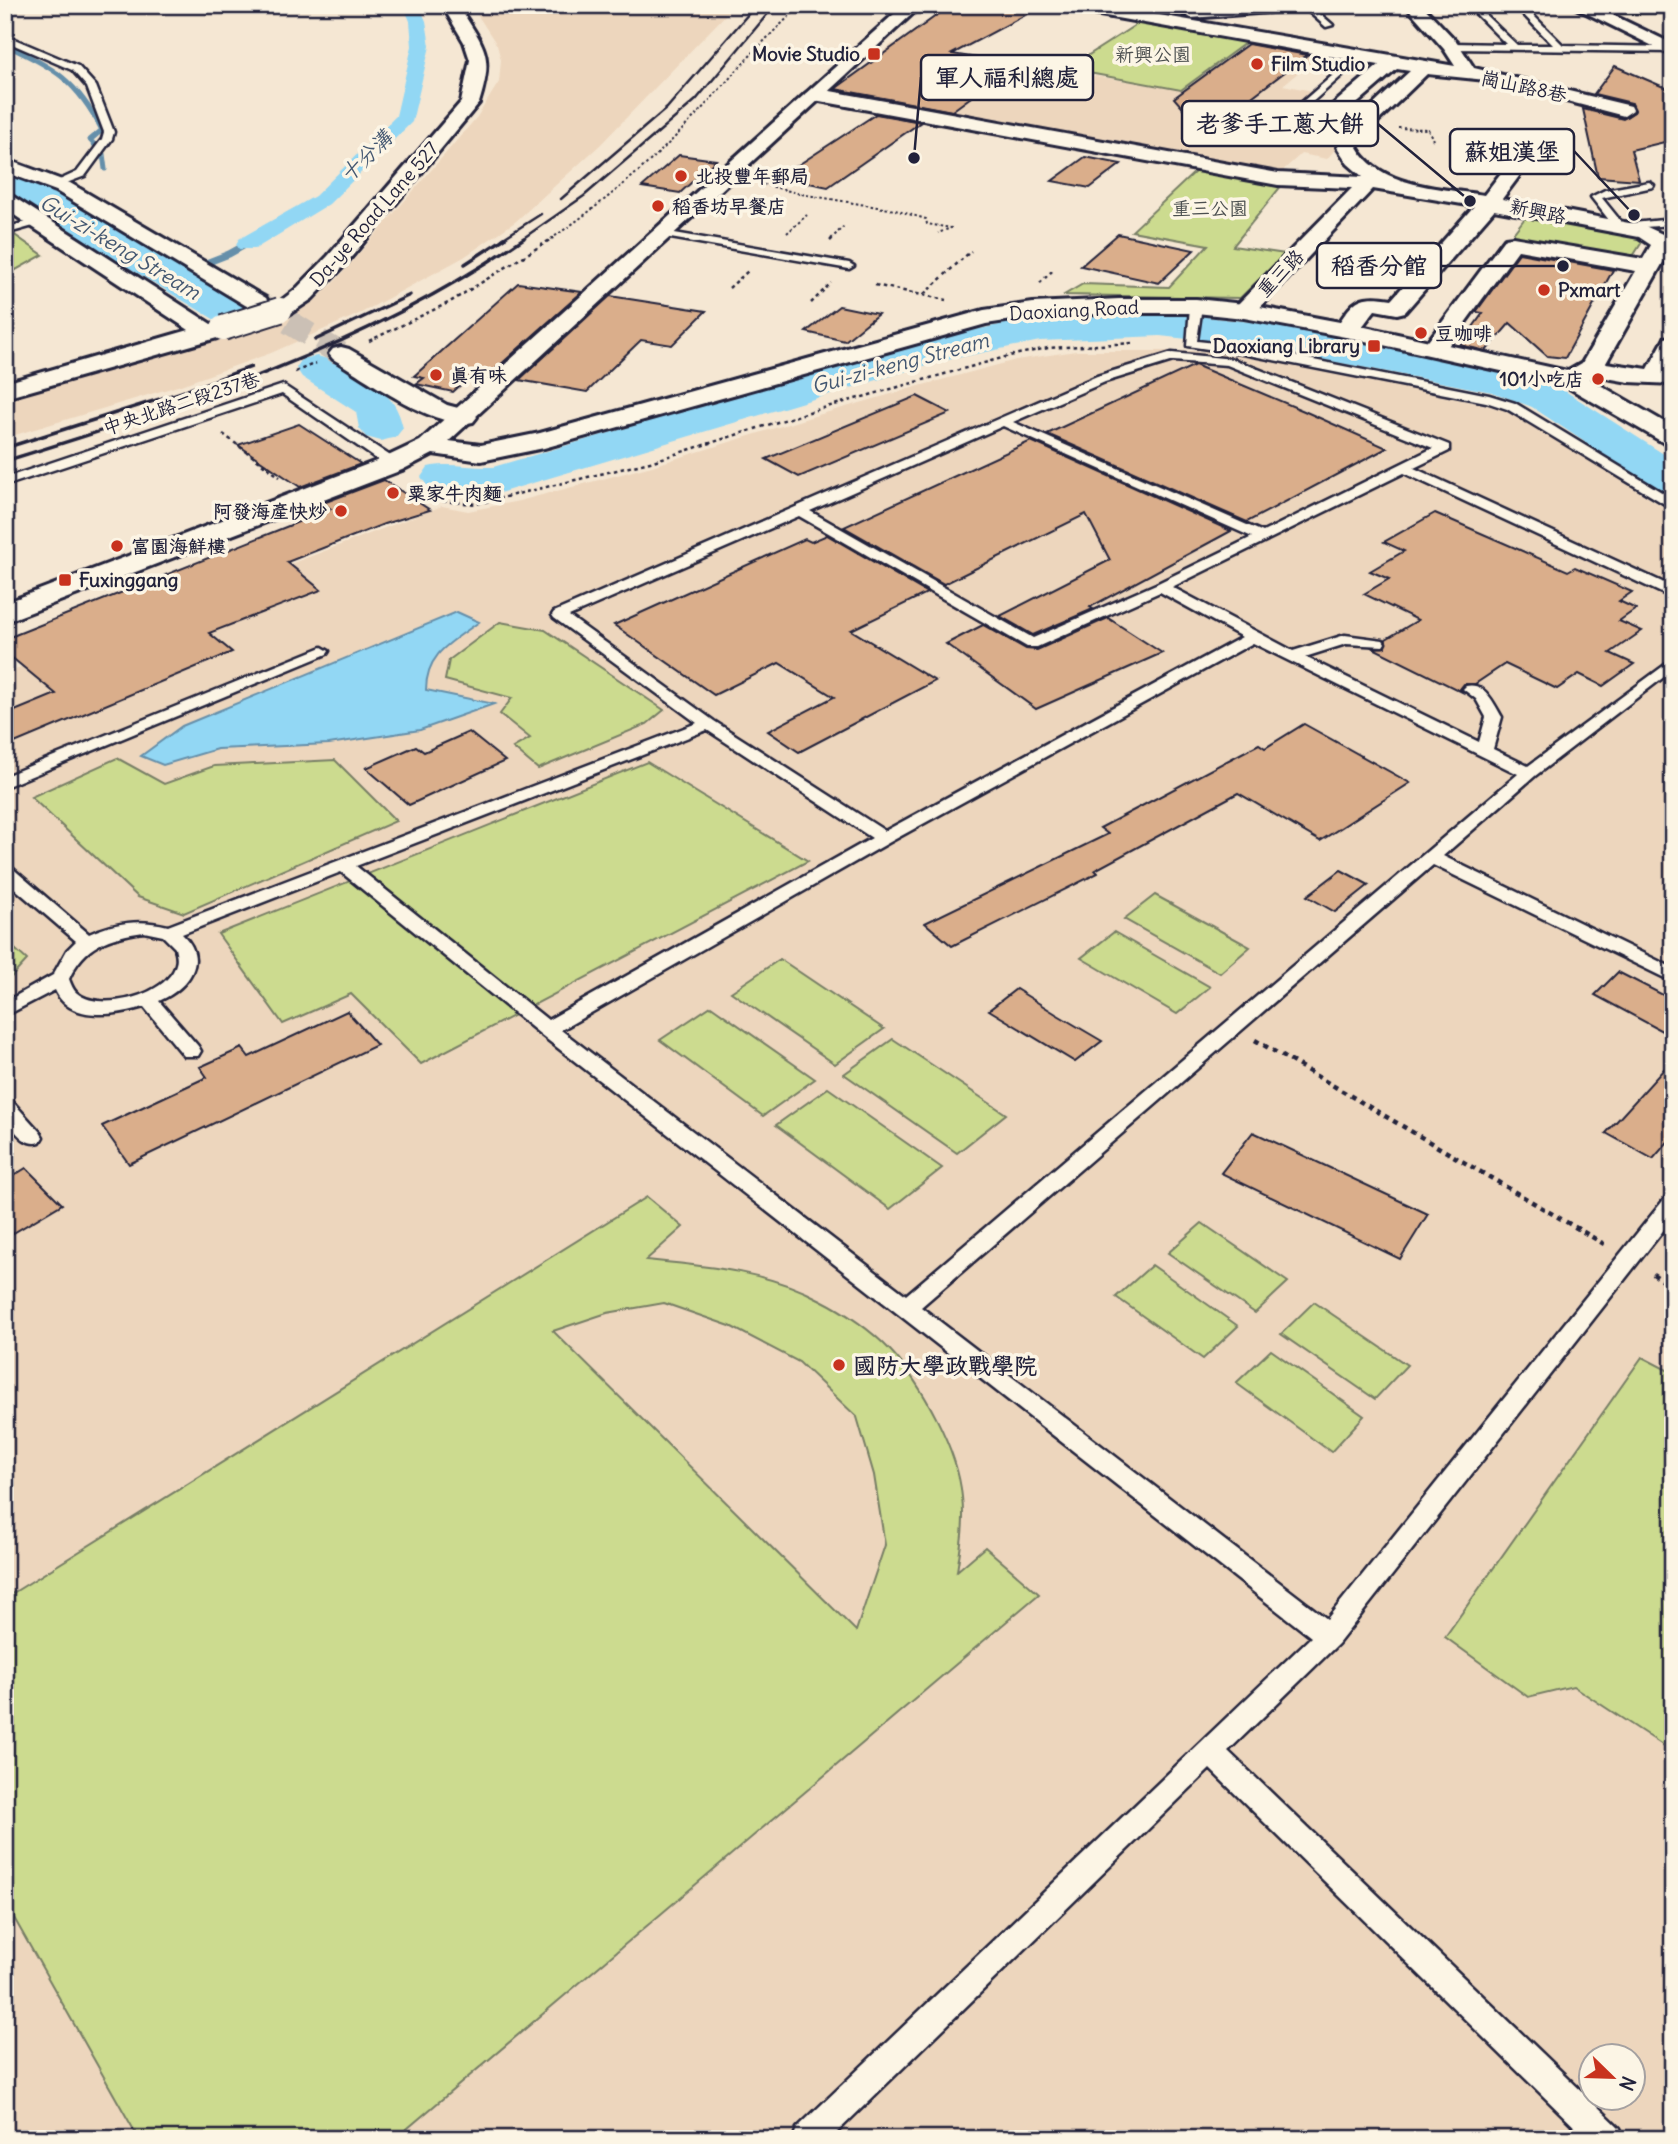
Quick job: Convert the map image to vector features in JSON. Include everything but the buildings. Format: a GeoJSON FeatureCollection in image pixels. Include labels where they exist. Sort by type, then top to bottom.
{"type":"FeatureCollection","features":[{"type":"Feature","properties":{"kind":"street","name":"Da-ye Road Lane 527"},"geometry":{"type":"LineString","coordinates":[[5,391],[216,331],[304,294],[336,261],[470,103],[480,73],[477,46],[450,5]]}},
{"type":"Feature","properties":{"kind":"street"},"geometry":{"type":"LineString","coordinates":[[5,613],[305,498],[399,473],[464,417],[814,93],[914,5]]}},
{"type":"Feature","properties":{"kind":"street"},"geometry":{"type":"LineString","coordinates":[[1072,5],[1132,11],[1359,57],[1396,54]]}},
{"type":"Feature","properties":{"kind":"street"},"geometry":{"type":"LineString","coordinates":[[1132,11],[1297,5]]}},
{"type":"Feature","properties":{"kind":"street"},"geometry":{"type":"LineString","coordinates":[[1413,5],[1451,46],[1469,75]]}},
{"type":"Feature","properties":{"kind":"street"},"geometry":{"type":"LineString","coordinates":[[1578,5],[1648,39],[1672,46]]}},
{"type":"Feature","properties":{"kind":"street"},"geometry":{"type":"LineString","coordinates":[[1332,52],[1360,44],[1396,54],[1423,68],[1364,124],[1347,147],[1359,164],[1378,180]]}},
{"type":"Feature","properties":{"kind":"street"},"geometry":{"type":"LineString","coordinates":[[1425,46],[1451,46]]}},
{"type":"Feature","properties":{"kind":"street"},"geometry":{"type":"LineString","coordinates":[[1330,117],[1396,54]]}},
{"type":"Feature","properties":{"kind":"street","name":"崗山路8巷"},"geometry":{"type":"LineString","coordinates":[[1423,68],[1486,75],[1623,110]]}},
{"type":"Feature","properties":{"kind":"street","name":"新興路"},"geometry":{"type":"LineString","coordinates":[[814,93],[1278,179],[1378,180],[1645,232],[1663,243],[1582,373]]}},
{"type":"Feature","properties":{"kind":"street"},"geometry":{"type":"LineString","coordinates":[[1346,330],[1369,302],[1397,307],[1490,201],[1537,139]]}},
{"type":"Feature","properties":{"kind":"street"},"geometry":{"type":"LineString","coordinates":[[5,165],[56,184],[162,248],[269,307]]}},
{"type":"Feature","properties":{"kind":"street","name":"重三路"},"geometry":{"type":"LineString","coordinates":[[1244,311],[1378,180]]}},
{"type":"Feature","properties":{"kind":"street"},"geometry":{"type":"LineString","coordinates":[[5,200],[216,331]]}},
{"type":"Feature","properties":{"kind":"street"},"geometry":{"type":"LineString","coordinates":[[1435,348],[1513,243],[1648,267]]}},
{"type":"Feature","properties":{"kind":"street"},"geometry":{"type":"LineString","coordinates":[[106,265],[162,248]]}},
{"type":"Feature","properties":{"kind":"street","name":"Daoxiang Road"},"geometry":{"type":"LineString","coordinates":[[429,446],[481,453],[544,440],[984,317],[1069,307],[1195,313],[1244,311],[1582,373],[1673,438]]}},
{"type":"Feature","properties":{"kind":"street"},"geometry":{"type":"LineString","coordinates":[[1582,373],[1664,376],[1673,343]]}},
{"type":"Feature","properties":{"kind":"street"},"geometry":{"type":"LineString","coordinates":[[330,358],[439,410],[464,417]]}},
{"type":"Feature","properties":{"kind":"lane"},"geometry":{"type":"LineString","coordinates":[[1305,5],[1329,25]]}},
{"type":"Feature","properties":{"kind":"lane"},"geometry":{"type":"LineString","coordinates":[[1518,5],[1562,49]]}},
{"type":"Feature","properties":{"kind":"lane"},"geometry":{"type":"LineString","coordinates":[[1476,9],[1516,48]]}},
{"type":"Feature","properties":{"kind":"lane"},"geometry":{"type":"LineString","coordinates":[[5,38],[75,68],[91,86],[109,132],[107,139],[80,174],[56,184]]}},
{"type":"Feature","properties":{"kind":"lane"},"geometry":{"type":"LineString","coordinates":[[1451,46],[1562,49],[1672,46]]}},
{"type":"Feature","properties":{"kind":"lane"},"geometry":{"type":"LineString","coordinates":[[1297,111],[1359,57]]}},
{"type":"Feature","properties":{"kind":"lane"},"geometry":{"type":"LineString","coordinates":[[1649,185],[1609,191],[1596,197],[1619,227],[1673,222]]}},
{"type":"Feature","properties":{"kind":"lane"},"geometry":{"type":"LineString","coordinates":[[5,231],[40,221]]}},
{"type":"Feature","properties":{"kind":"lane"},"geometry":{"type":"LineString","coordinates":[[663,234],[849,266]]}},
{"type":"Feature","properties":{"kind":"lane"},"geometry":{"type":"LineString","coordinates":[[1195,313],[1191,342],[1257,352],[1489,399],[1511,406],[1673,505]]}},
{"type":"Feature","properties":{"kind":"lane"},"geometry":{"type":"LineString","coordinates":[[799,510],[1032,644],[1265,538],[1444,448],[1229,362],[1172,357],[1101,379],[1001,421],[559,615],[708,724],[884,838]]}},
{"type":"Feature","properties":{"kind":"lane","name":"中央北路二段237巷"},"geometry":{"type":"LineString","coordinates":[[5,482],[283,389],[399,473]]}},
{"type":"Feature","properties":{"kind":"lane"},"geometry":{"type":"LineString","coordinates":[[1001,421],[1265,538]]}},
{"type":"Feature","properties":{"kind":"lane"},"geometry":{"type":"LineString","coordinates":[[1406,469],[1673,593]]}},
{"type":"Feature","properties":{"kind":"lane"},"geometry":{"type":"LineString","coordinates":[[1161,587],[1253,637],[1529,773]]}},
{"type":"Feature","properties":{"kind":"lane"},"geometry":{"type":"LineString","coordinates":[[547,1029],[884,838],[1253,637]]}},
{"type":"Feature","properties":{"kind":"lane"},"geometry":{"type":"LineString","coordinates":[[1292,656],[1345,639],[1378,643]]}},
{"type":"Feature","properties":{"kind":"lane"},"geometry":{"type":"LineString","coordinates":[[5,782],[322,651]]}},
{"type":"Feature","properties":{"kind":"lane"},"geometry":{"type":"LineString","coordinates":[[906,1308],[1529,773],[1673,663]]}},
{"type":"Feature","properties":{"kind":"lane"},"geometry":{"type":"LineString","coordinates":[[1471,689],[1482,696],[1494,717],[1484,751]]}},
{"type":"Feature","properties":{"kind":"lane"},"geometry":{"type":"LineString","coordinates":[[169,932],[708,724]]}},
{"type":"Feature","properties":{"kind":"lane"},"geometry":{"type":"LineString","coordinates":[[1431,858],[1673,976]]}},
{"type":"Feature","properties":{"kind":"lane"},"geometry":{"type":"LineString","coordinates":[[344,865],[547,1029],[1329,1636]]}},
{"type":"Feature","properties":{"kind":"lane"},"geometry":{"type":"LineString","coordinates":[[5,871],[87,941]]}},
{"type":"Feature","properties":{"kind":"lane"},"geometry":{"type":"LineString","coordinates":[[5,1010],[60,979],[67,959],[87,941],[114,930],[144,926],[169,932],[184,946],[186,965],[173,984],[148,1000],[118,1008],[88,1007],[67,996],[60,979]]}},
{"type":"Feature","properties":{"kind":"lane"},"geometry":{"type":"LineString","coordinates":[[148,1000],[191,1051]]}},
{"type":"Feature","properties":{"kind":"lane"},"geometry":{"type":"LineString","coordinates":[[5,1106],[33,1137]]}},
{"type":"Feature","properties":{"kind":"lane"},"geometry":{"type":"LineString","coordinates":[[808,2139],[1329,1636],[1672,1205]]}},
{"type":"Feature","properties":{"kind":"lane"},"geometry":{"type":"LineString","coordinates":[[1210,1751],[1609,2139]]}},
{"type":"Feature","properties":{"kind":"path"},"geometry":{"type":"LineString","coordinates":[[365,342],[465,293],[525,257],[599,202],[670,142],[758,46],[802,5]]}},
{"type":"Feature","properties":{"kind":"path"},"geometry":{"type":"LineString","coordinates":[[750,183],[772,184],[799,193],[899,209],[926,219],[927,224],[951,228],[939,233]]}},
{"type":"Feature","properties":{"kind":"path"},"geometry":{"type":"LineString","coordinates":[[923,295],[971,251]]}},
{"type":"Feature","properties":{"kind":"path"},"geometry":{"type":"LineString","coordinates":[[875,285],[972,305],[984,317]]}},
{"type":"Feature","properties":{"kind":"path"},"geometry":{"type":"LineString","coordinates":[[399,473],[429,498],[454,505],[476,504],[650,462],[809,412],[1009,356],[1048,348],[1096,344],[1191,342]]}},
{"type":"Feature","properties":{"kind":"path"},"geometry":{"type":"LineString","coordinates":[[283,389],[273,382],[330,358]]}},
{"type":"Feature","properties":{"kind":"path"},"geometry":{"type":"LineString","coordinates":[[200,417],[305,498]]}},
{"type":"Feature","properties":{"kind":"path"},"geometry":{"type":"LineString","coordinates":[[1233,1028],[1629,1258],[1671,1286]]}},
{"type":"Feature","properties":{"kind":"shaded area"},"geometry":{"type":"Polygon","coordinates":[[[471,5],[735,5],[600,145],[515,222],[464,257],[361,313],[271,353],[181,385],[5,438],[5,399],[269,323],[302,309],[320,296],[477,117],[499,82],[501,60],[497,45],[471,5]]]}},
{"type":"Feature","properties":{"kind":"shaded area"},"geometry":{"type":"Polygon","coordinates":[[[1250,42],[1321,54],[1283,85],[1312,91],[1289,110],[1357,123],[1327,159],[1301,154],[1280,173],[838,93],[892,44],[1183,90],[1250,42]]]}},
{"type":"Feature","properties":{"kind":"shaded area","name":"國防大學政戰學院"},"geometry":{"type":"Polygon","coordinates":[[[1076,351],[1208,351],[1252,356],[1499,408],[1516,415],[1673,513],[1673,2139],[5,2139],[5,673],[442,506],[468,511],[519,501],[652,466],[1016,360],[1076,351]]]}},
{"type":"Feature","properties":{"kind":"green space"},"geometry":{"type":"Polygon","coordinates":[[[1612,5],[1673,5],[1673,13],[1621,14],[1612,5]]]}},
{"type":"Feature","properties":{"kind":"green space","name":"新興公園"},"geometry":{"type":"Polygon","coordinates":[[[1140,22],[1248,41],[1181,90],[1067,69],[1140,22]]]}},
{"type":"Feature","properties":{"kind":"green space","name":"重三公園"},"geometry":{"type":"Polygon","coordinates":[[[1198,169],[1282,185],[1233,246],[1285,254],[1240,298],[1064,295],[1083,284],[1169,287],[1208,245],[1132,231],[1198,169]]]}},
{"type":"Feature","properties":{"kind":"green space"},"geometry":{"type":"Polygon","coordinates":[[[1528,214],[1633,235],[1642,242],[1630,261],[1509,239],[1528,214]]]}},
{"type":"Feature","properties":{"kind":"green space"},"geometry":{"type":"Polygon","coordinates":[[[35,226],[12,233],[43,255],[5,276],[5,227],[35,226]]]}},
{"type":"Feature","properties":{"kind":"green space"},"geometry":{"type":"Polygon","coordinates":[[[500,622],[545,630],[664,710],[647,724],[538,769],[513,748],[530,738],[500,714],[512,698],[445,680],[449,660],[500,622]]]}},
{"type":"Feature","properties":{"kind":"green space"},"geometry":{"type":"Polygon","coordinates":[[[117,758],[164,784],[214,766],[335,760],[396,821],[184,913],[138,897],[31,797],[117,758]]]}},
{"type":"Feature","properties":{"kind":"green space"},"geometry":{"type":"Polygon","coordinates":[[[647,762],[808,861],[421,1064],[351,994],[283,1024],[218,934],[647,762]]]}},
{"type":"Feature","properties":{"kind":"green space"},"geometry":{"type":"Polygon","coordinates":[[[1155,895],[1250,947],[1220,973],[1124,919],[1155,895]]]}},
{"type":"Feature","properties":{"kind":"green space"},"geometry":{"type":"Polygon","coordinates":[[[1114,932],[1210,987],[1177,1014],[1081,958],[1114,932]]]}},
{"type":"Feature","properties":{"kind":"green space"},"geometry":{"type":"Polygon","coordinates":[[[5,940],[27,960],[5,984],[5,940]]]}},
{"type":"Feature","properties":{"kind":"green space"},"geometry":{"type":"Polygon","coordinates":[[[780,959],[884,1029],[835,1064],[731,992],[780,959]]]}},
{"type":"Feature","properties":{"kind":"green space"},"geometry":{"type":"Polygon","coordinates":[[[711,1006],[815,1079],[763,1116],[660,1040],[711,1006]]]}},
{"type":"Feature","properties":{"kind":"green space"},"geometry":{"type":"Polygon","coordinates":[[[893,1039],[1006,1114],[957,1153],[844,1074],[893,1039]]]}},
{"type":"Feature","properties":{"kind":"green space"},"geometry":{"type":"Polygon","coordinates":[[[828,1088],[942,1168],[890,1209],[776,1125],[828,1088]]]}},
{"type":"Feature","properties":{"kind":"green space"},"geometry":{"type":"Polygon","coordinates":[[[647,1197],[683,1227],[646,1260],[736,1271],[779,1282],[839,1310],[867,1329],[890,1350],[926,1399],[954,1459],[963,1506],[957,1571],[985,1547],[1039,1594],[395,2139],[139,2139],[5,1902],[5,1598],[647,1197]],[[664,1303],[607,1313],[553,1331],[856,1631],[885,1545],[874,1475],[857,1417],[799,1362],[730,1326],[664,1303]]]}},
{"type":"Feature","properties":{"kind":"green space"},"geometry":{"type":"Polygon","coordinates":[[[1202,1223],[1288,1282],[1255,1313],[1168,1253],[1202,1223]]]}},
{"type":"Feature","properties":{"kind":"green space"},"geometry":{"type":"Polygon","coordinates":[[[1152,1265],[1238,1326],[1203,1359],[1116,1297],[1152,1265]]]}},
{"type":"Feature","properties":{"kind":"green space"},"geometry":{"type":"Polygon","coordinates":[[[1314,1302],[1407,1365],[1375,1399],[1281,1334],[1314,1302]]]}},
{"type":"Feature","properties":{"kind":"green space"},"geometry":{"type":"Polygon","coordinates":[[[1271,1350],[1364,1416],[1331,1452],[1236,1383],[1271,1350]]]}},
{"type":"Feature","properties":{"kind":"green space"},"geometry":{"type":"Polygon","coordinates":[[[1642,1357],[1673,1373],[1673,1752],[1573,1686],[1528,1697],[1445,1637],[1642,1357]]]}},
{"type":"Feature","properties":{"kind":"water"},"geometry":{"type":"Polygon","coordinates":[[[457,612],[479,622],[436,657],[430,667],[426,690],[494,704],[420,730],[329,744],[217,749],[163,765],[141,756],[182,726],[457,612]]]}},
{"type":"Feature","properties":{"kind":"waterway","name":"十分溝"},"geometry":{"type":"LineString","coordinates":[[247,244],[322,200],[405,118],[421,46],[418,21],[411,5]]}},
{"type":"Feature","properties":{"kind":"waterway"},"geometry":{"type":"LineString","coordinates":[[5,45],[51,69],[83,99],[102,130],[90,140],[103,154],[105,169]]}},
{"type":"Feature","properties":{"kind":"waterway","name":"Gui-zi-keng Stream"},"geometry":{"type":"LineString","coordinates":[[5,178],[234,315]]}},
{"type":"Feature","properties":{"kind":"waterway"},"geometry":{"type":"LineString","coordinates":[[170,277],[229,254],[247,244]]}},
{"type":"Feature","properties":{"kind":"waterway","name":"Gui-zi-keng Stream"},"geometry":{"type":"LineString","coordinates":[[444,477],[465,482],[496,480],[929,351],[1040,329],[1160,324],[1251,334],[1502,381],[1547,398],[1673,480]]}},
{"type":"Feature","properties":{"kind":"waterway","name":"Gui-zi-keng Stream"},"geometry":{"type":"LineString","coordinates":[[1254,330],[1256,335]]}},
{"type":"Feature","properties":{"kind":"waterway","name":"Gui-zi-keng Stream"},"geometry":{"type":"LineString","coordinates":[[317,368],[372,404],[377,411],[381,428]]}},
{"type":"Feature","properties":{"kind":"tunnel"},"geometry":{"type":"LineString","coordinates":[[258,303],[341,354]]}},
{"type":"Feature","properties":{"kind":"railway"},"geometry":{"type":"LineString","coordinates":[[561,199],[667,108],[756,5]]}},
{"type":"Feature","properties":{"kind":"railway"},"geometry":{"type":"LineString","coordinates":[[522,239],[584,196],[696,100],[775,5]]}},
{"type":"Feature","properties":{"kind":"railway"},"geometry":{"type":"LineString","coordinates":[[502,239],[541,214]]}},
{"type":"Feature","properties":{"kind":"railway"},"geometry":{"type":"LineString","coordinates":[[465,264],[505,238]]}},
{"type":"Feature","properties":{"kind":"railway"},"geometry":{"type":"LineString","coordinates":[[5,461],[207,395],[339,342],[403,311],[524,238]]}},
{"type":"Feature","properties":{"kind":"railway"},"geometry":{"type":"LineString","coordinates":[[315,340],[410,295]]}},
{"type":"Feature","properties":{"kind":"railway"},"geometry":{"type":"LineString","coordinates":[[5,448],[182,392],[251,367]]}},
{"type":"Feature","properties":{"kind":"place","name":"Movie Studio"},"geometry":{"type":"Point","coordinates":[874,54]}},
{"type":"Feature","properties":{"kind":"place","name":"Film Studio"},"geometry":{"type":"Point","coordinates":[1257,64]}},
{"type":"Feature","properties":{"kind":"place","name":"軍人福利總處"},"geometry":{"type":"Point","coordinates":[914,158]}},
{"type":"Feature","properties":{"kind":"place","name":"北投豐年郵局"},"geometry":{"type":"Point","coordinates":[681,176]}},
{"type":"Feature","properties":{"kind":"place","name":"老爹手工蔥大餅"},"geometry":{"type":"Point","coordinates":[1470,201]}},
{"type":"Feature","properties":{"kind":"place","name":"稻香坊早餐店"},"geometry":{"type":"Point","coordinates":[658,206]}},
{"type":"Feature","properties":{"kind":"place","name":"蘇姐漢堡"},"geometry":{"type":"Point","coordinates":[1634,215]}},
{"type":"Feature","properties":{"kind":"place","name":"稻香分館"},"geometry":{"type":"Point","coordinates":[1563,266]}},
{"type":"Feature","properties":{"kind":"place","name":"Pxmart"},"geometry":{"type":"Point","coordinates":[1544,290]}},
{"type":"Feature","properties":{"kind":"place","name":"豆咖啡"},"geometry":{"type":"Point","coordinates":[1421,333]}},
{"type":"Feature","properties":{"kind":"place","name":"Daoxiang Library"},"geometry":{"type":"Point","coordinates":[1374,346]}},
{"type":"Feature","properties":{"kind":"place","name":"真有味"},"geometry":{"type":"Point","coordinates":[436,375]}},
{"type":"Feature","properties":{"kind":"place","name":"101小吃店"},"geometry":{"type":"Point","coordinates":[1598,379]}},
{"type":"Feature","properties":{"kind":"place","name":"粟家牛肉麵"},"geometry":{"type":"Point","coordinates":[393,493]}},
{"type":"Feature","properties":{"kind":"place","name":"阿發海產快炒"},"geometry":{"type":"Point","coordinates":[341,511]}},
{"type":"Feature","properties":{"kind":"place","name":"富園海鮮樓"},"geometry":{"type":"Point","coordinates":[117,546]}},
{"type":"Feature","properties":{"kind":"place","name":"Fuxinggang"},"geometry":{"type":"Point","coordinates":[65,580]}},
{"type":"Feature","properties":{"kind":"place","name":"國防大學政戰學院"},"geometry":{"type":"Point","coordinates":[839,1365]}}]}
